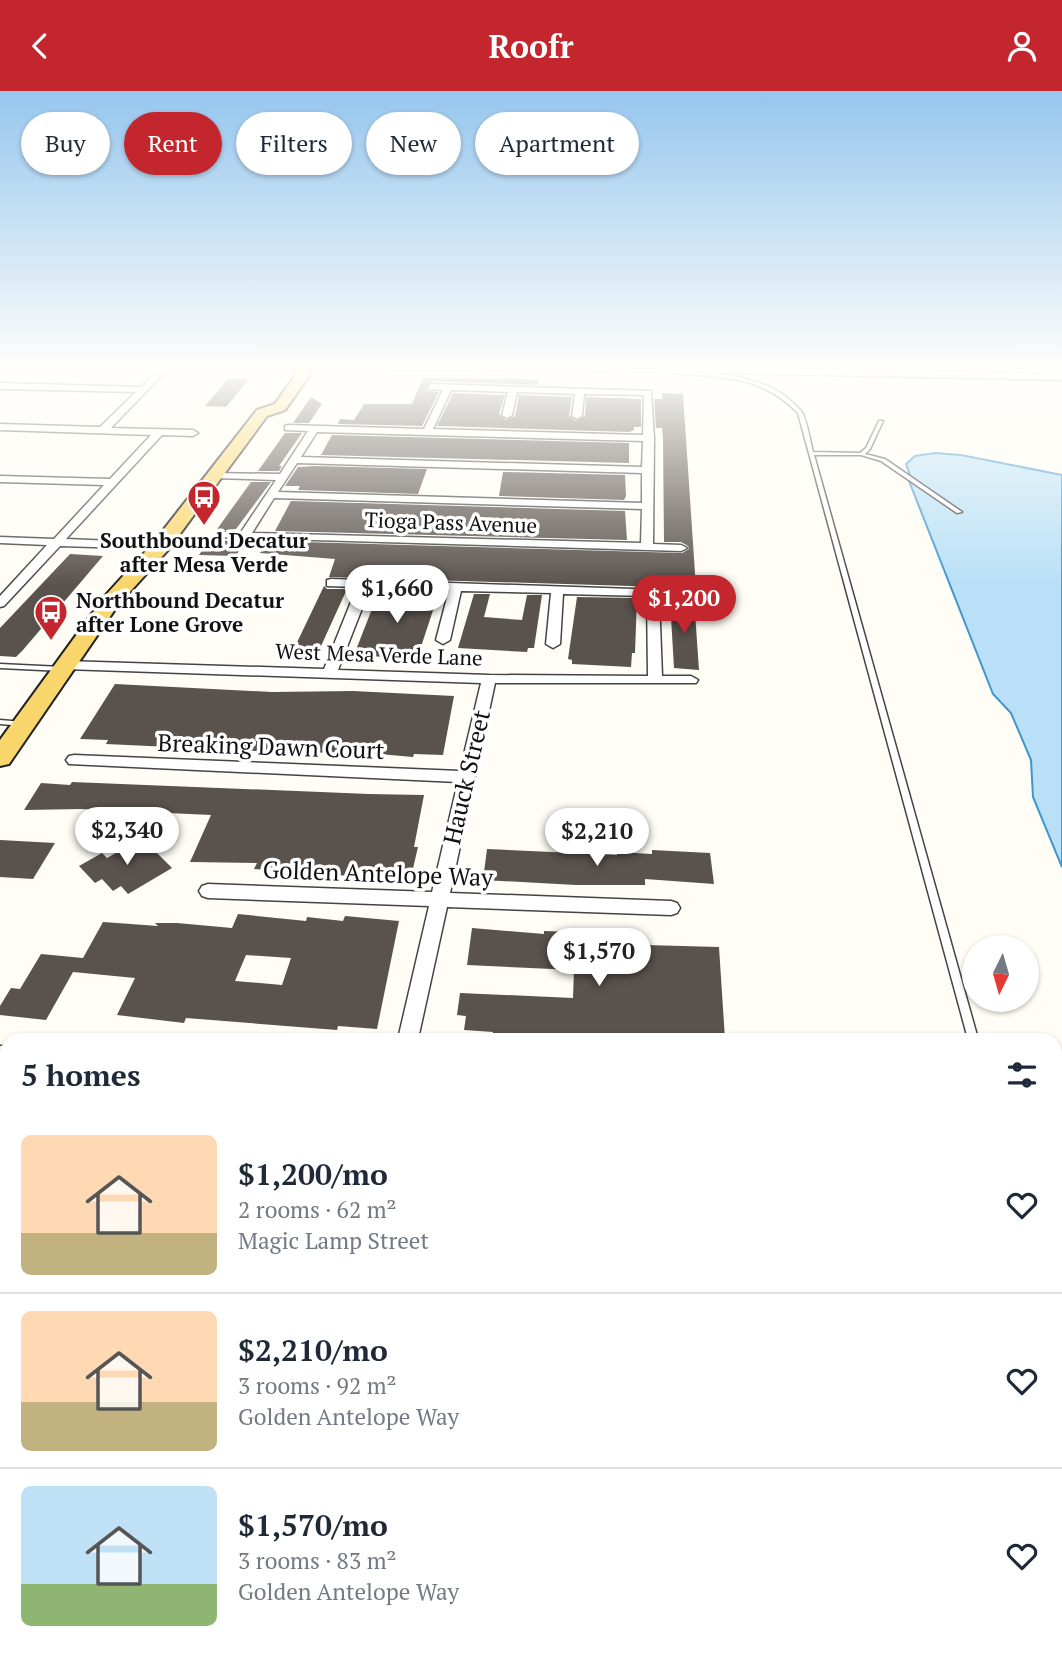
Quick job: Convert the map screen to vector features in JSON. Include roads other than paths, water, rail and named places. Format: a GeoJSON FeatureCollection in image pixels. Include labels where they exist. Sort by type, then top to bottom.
{"type":"FeatureCollection","features":[{"type":"Feature","properties":{"kind":"main road"},"geometry":{"type":"LineString","coordinates":[[0,758],[111,601],[161,546],[238,440]]}},
{"type":"Feature","properties":{"kind":"street"},"geometry":{"type":"LineString","coordinates":[[0,603],[151,440]]}},
{"type":"Feature","properties":{"kind":"street"},"geometry":{"type":"LineString","coordinates":[[244,535],[307,440]]}},
{"type":"Feature","properties":{"kind":"street"},"geometry":{"type":"LineString","coordinates":[[647,546],[649,440]]}},
{"type":"Feature","properties":{"kind":"street"},"geometry":{"type":"LineString","coordinates":[[294,460],[647,470]]}},
{"type":"Feature","properties":{"kind":"street"},"geometry":{"type":"LineString","coordinates":[[215,475],[282,477]]}},
{"type":"Feature","properties":{"kind":"street"},"geometry":{"type":"LineString","coordinates":[[0,479],[112,482]]}},
{"type":"Feature","properties":{"kind":"street"},"geometry":{"type":"LineString","coordinates":[[271,495],[646,506]]}},
{"type":"Feature","properties":{"kind":"street","name":"Tioga Pass Avenue"},"geometry":{"type":"LineString","coordinates":[[220,535],[681,548]]}},
{"type":"Feature","properties":{"kind":"street"},"geometry":{"type":"LineString","coordinates":[[0,540],[161,546]]}},
{"type":"Feature","properties":{"kind":"street"},"geometry":{"type":"LineString","coordinates":[[331,583],[689,594]]}},
{"type":"Feature","properties":{"kind":"street"},"geometry":{"type":"LineString","coordinates":[[329,674],[365,584]]}},
{"type":"Feature","properties":{"kind":"street"},"geometry":{"type":"LineString","coordinates":[[443,640],[456,588]]}},
{"type":"Feature","properties":{"kind":"street"},"geometry":{"type":"LineString","coordinates":[[553,644],[557,591]]}},
{"type":"Feature","properties":{"kind":"street"},"geometry":{"type":"LineString","coordinates":[[653,593],[655,679]]}},
{"type":"Feature","properties":{"kind":"street","name":"West Mesa Verde Lane"},"geometry":{"type":"LineString","coordinates":[[64,667],[489,679],[691,680]]}},
{"type":"Feature","properties":{"kind":"street","name":"Hauck Street"},"geometry":{"type":"LineString","coordinates":[[409,1033],[489,679]]}},
{"type":"Feature","properties":{"kind":"street","name":"Breaking Dawn Court"},"geometry":{"type":"LineString","coordinates":[[74,760],[466,777]]}},
{"type":"Feature","properties":{"kind":"street","name":"Golden Antelope Way"},"geometry":{"type":"LineString","coordinates":[[208,891],[671,908]]}},
{"type":"Feature","properties":{"kind":"lane"},"geometry":{"type":"LineString","coordinates":[[807,440],[971,1033]]}},
{"type":"Feature","properties":{"kind":"lane"},"geometry":{"type":"LineString","coordinates":[[861,454],[868,449],[872,440]]}},
{"type":"Feature","properties":{"kind":"lane"},"geometry":{"type":"LineString","coordinates":[[811,453],[861,454],[883,460],[960,512]]}},
{"type":"Feature","properties":{"kind":"lane"},"geometry":{"type":"LineString","coordinates":[[0,666],[64,667]]}},
{"type":"Feature","properties":{"kind":"lane"},"geometry":{"type":"LineString","coordinates":[[0,722],[25,724]]}},
{"type":"Feature","properties":{"kind":"water"},"geometry":{"type":"Polygon","coordinates":[[[935,453],[961,455],[1062,475],[1062,867],[1033,797],[1031,760],[1011,713],[993,694],[909,481],[906,464],[915,456],[935,453]]]}},
{"type":"Feature","properties":{"kind":"place","name":"Southbound Decatur after Mesa Verde"},"geometry":{"type":"Point","coordinates":[204,527]}},
{"type":"Feature","properties":{"kind":"place","name":"Northbound Decatur after Lone Grove"},"geometry":{"type":"Point","coordinates":[51,642]}}]}
